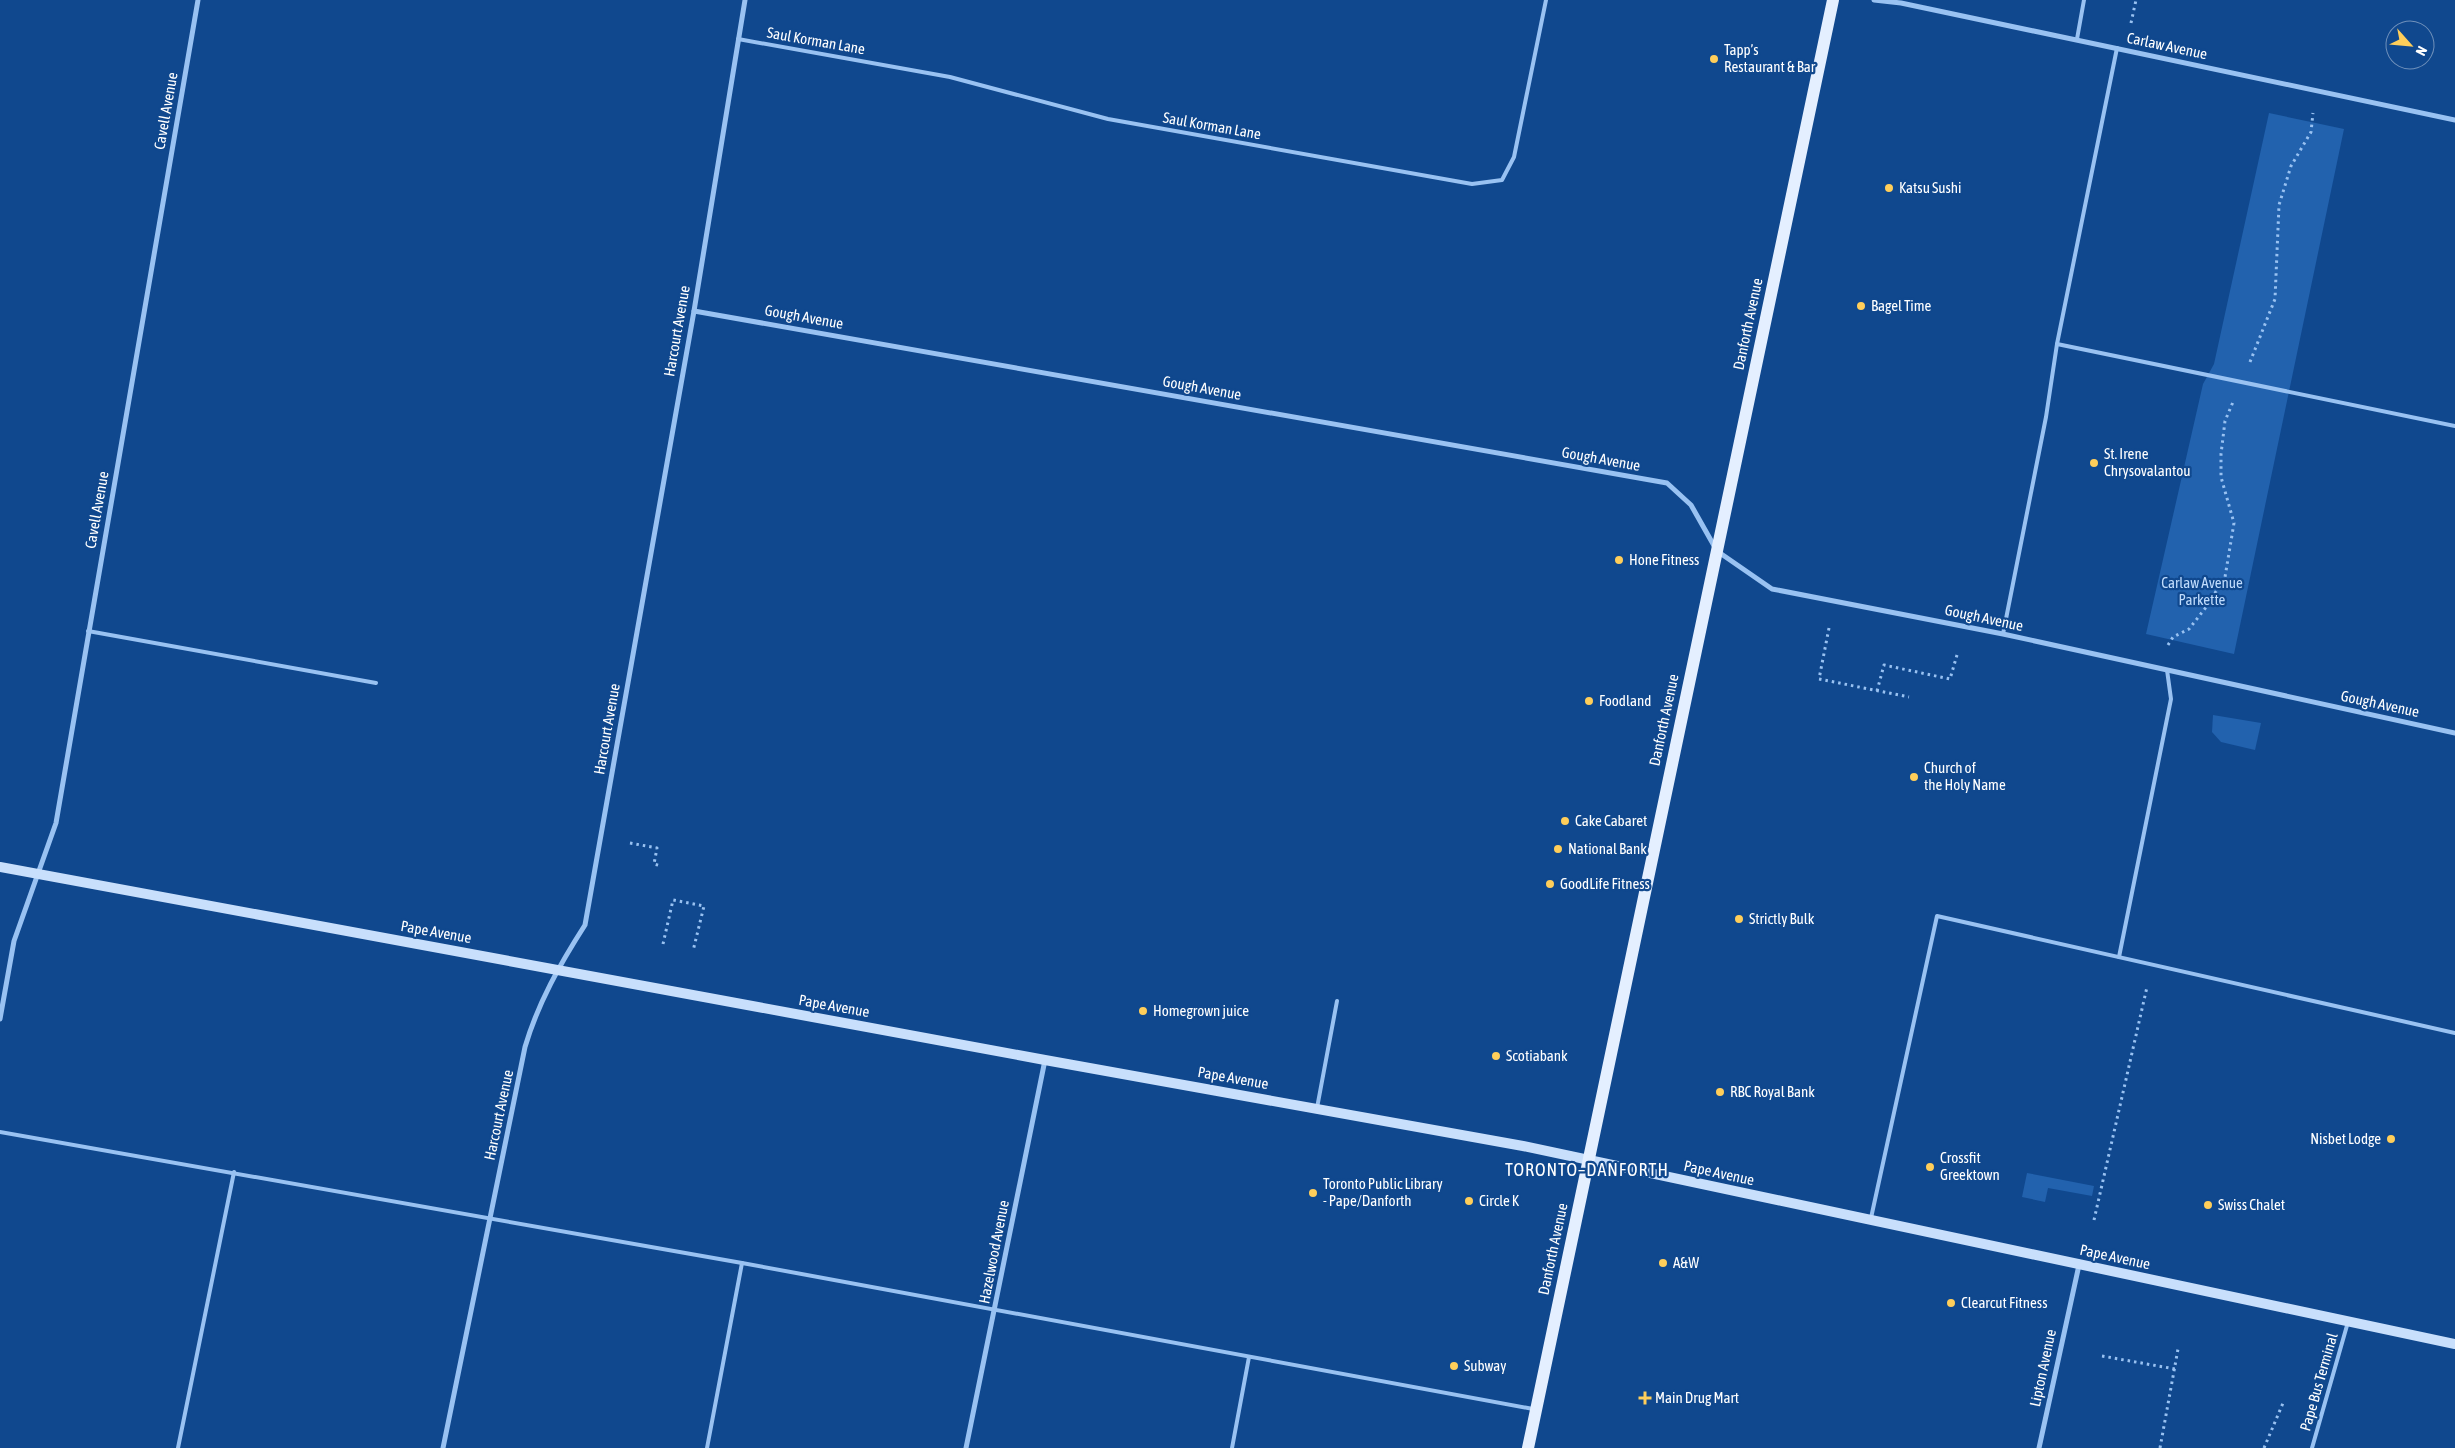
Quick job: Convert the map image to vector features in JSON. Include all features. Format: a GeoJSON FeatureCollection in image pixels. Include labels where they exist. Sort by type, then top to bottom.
{"type":"FeatureCollection","features":[{"type":"Feature","properties":{"kind":"main road","name":"Danforth Avenue"},"geometry":{"type":"LineString","coordinates":[[1528,1448],[1833,0]]}},
{"type":"Feature","properties":{"kind":"main road","name":"Pape Avenue"},"geometry":{"type":"LineString","coordinates":[[0,867],[1522,1146],[2455,1344]]}},
{"type":"Feature","properties":{"kind":"street","name":"Cavell Avenue"},"geometry":{"type":"LineString","coordinates":[[0,1019],[14,941],[56,823],[198,0]]}},
{"type":"Feature","properties":{"kind":"street","name":"Harcourt Avenue"},"geometry":{"type":"LineString","coordinates":[[443,1448],[525,1047],[533,1020],[557,969],[585,925],[694,311],[745,0]]}},
{"type":"Feature","properties":{"kind":"street","name":"Carlaw Avenue"},"geometry":{"type":"LineString","coordinates":[[1874,0],[2077,39],[2455,120]]}},
{"type":"Feature","properties":{"kind":"street","name":"Gough Avenue"},"geometry":{"type":"LineString","coordinates":[[694,311],[1667,483],[1691,505],[1717,551],[1772,589],[2003,634],[2455,733]]}},
{"type":"Feature","properties":{"kind":"street","name":"Hazelwood Avenue"},"geometry":{"type":"LineString","coordinates":[[966,1448],[1045,1060]]}},
{"type":"Feature","properties":{"kind":"street","name":"Lipton Avenue"},"geometry":{"type":"LineString","coordinates":[[2039,1448],[2079,1265]]}},
{"type":"Feature","properties":{"kind":"lane","name":"Saul Korman Lane"},"geometry":{"type":"LineString","coordinates":[[738,39],[950,77],[1108,119],[1472,184],[1502,180],[1514,157],[1546,0]]}},
{"type":"Feature","properties":{"kind":"lane"},"geometry":{"type":"LineString","coordinates":[[2077,39],[2084,0]]}},
{"type":"Feature","properties":{"kind":"lane"},"geometry":{"type":"LineString","coordinates":[[2003,634],[2046,417],[2057,344],[2117,48]]}},
{"type":"Feature","properties":{"kind":"lane"},"geometry":{"type":"LineString","coordinates":[[2057,344],[2455,426]]}},
{"type":"Feature","properties":{"kind":"lane"},"geometry":{"type":"LineString","coordinates":[[88,631],[376,683]]}},
{"type":"Feature","properties":{"kind":"lane"},"geometry":{"type":"LineString","coordinates":[[2119,957],[2171,699],[2166,670]]}},
{"type":"Feature","properties":{"kind":"lane"},"geometry":{"type":"LineString","coordinates":[[1870,1220],[1938,916],[2455,1033]]}},
{"type":"Feature","properties":{"kind":"lane"},"geometry":{"type":"LineString","coordinates":[[1317,1108],[1337,1001]]}},
{"type":"Feature","properties":{"kind":"lane"},"geometry":{"type":"LineString","coordinates":[[0,1132],[742,1263],[995,1312],[1536,1410]]}},
{"type":"Feature","properties":{"kind":"lane"},"geometry":{"type":"LineString","coordinates":[[178,1448],[234,1172]]}},
{"type":"Feature","properties":{"kind":"lane"},"geometry":{"type":"LineString","coordinates":[[707,1448],[742,1263]]}},
{"type":"Feature","properties":{"kind":"lane","name":"Pape Bus Terminal"},"geometry":{"type":"LineString","coordinates":[[2312,1448],[2348,1322]]}},
{"type":"Feature","properties":{"kind":"lane"},"geometry":{"type":"LineString","coordinates":[[1232,1448],[1250,1357]]}},
{"type":"Feature","properties":{"kind":"path"},"geometry":{"type":"LineString","coordinates":[[2130,23],[2136,0]]}},
{"type":"Feature","properties":{"kind":"path"},"geometry":{"type":"LineString","coordinates":[[1829,628],[1819,679],[1909,697]]}},
{"type":"Feature","properties":{"kind":"path"},"geometry":{"type":"LineString","coordinates":[[1878,691],[1884,665],[1950,679],[1957,655]]}},
{"type":"Feature","properties":{"kind":"path"},"geometry":{"type":"LineString","coordinates":[[630,843],[656,848],[654,864],[661,866]]}},
{"type":"Feature","properties":{"kind":"path"},"geometry":{"type":"LineString","coordinates":[[686,902],[687,896]]}},
{"type":"Feature","properties":{"kind":"path"},"geometry":{"type":"LineString","coordinates":[[663,944],[673,900],[704,906],[693,951]]}},
{"type":"Feature","properties":{"kind":"path"},"geometry":{"type":"LineString","coordinates":[[2094,1220],[2151,965]]}},
{"type":"Feature","properties":{"kind":"path"},"geometry":{"type":"LineString","coordinates":[[2160,1448],[2178,1349]]}},
{"type":"Feature","properties":{"kind":"path"},"geometry":{"type":"LineString","coordinates":[[2102,1356],[2175,1369]]}},
{"type":"Feature","properties":{"kind":"path"},"geometry":{"type":"LineString","coordinates":[[2264,1448],[2283,1403]]}},
{"type":"Feature","properties":{"kind":"green space","name":"Carlaw Avenue Parkette"},"geometry":{"type":"Polygon","coordinates":[[[2269,113],[2344,129],[2234,654],[2146,634],[2203,384],[2214,364],[2269,113]]]}},
{"type":"Feature","properties":{"kind":"green space"},"geometry":{"type":"Polygon","coordinates":[[[2213,715],[2261,723],[2255,750],[2221,742],[2212,732],[2213,715]]]}},
{"type":"Feature","properties":{"kind":"green space"},"geometry":{"type":"Polygon","coordinates":[[[2027,1173],[2094,1186],[2092,1196],[2048,1188],[2045,1202],[2022,1197],[2027,1173]]]}},
{"type":"Feature","properties":{"kind":"place","name":"Tapp’s Restaurant & Bar"},"geometry":{"type":"Point","coordinates":[1714,59]}},
{"type":"Feature","properties":{"kind":"place","name":"Katsu Sushi"},"geometry":{"type":"Point","coordinates":[1889,188]}},
{"type":"Feature","properties":{"kind":"place","name":"Bagel Time"},"geometry":{"type":"Point","coordinates":[1861,306]}},
{"type":"Feature","properties":{"kind":"place","name":"St. Irene Chrysovalantou"},"geometry":{"type":"Point","coordinates":[2094,463]}},
{"type":"Feature","properties":{"kind":"place","name":"Hone Fitness"},"geometry":{"type":"Point","coordinates":[1619,560]}},
{"type":"Feature","properties":{"kind":"place","name":"Foodland"},"geometry":{"type":"Point","coordinates":[1589,701]}},
{"type":"Feature","properties":{"kind":"place","name":"Church of the Holy Name"},"geometry":{"type":"Point","coordinates":[1914,777]}},
{"type":"Feature","properties":{"kind":"place","name":"Cake Cabaret"},"geometry":{"type":"Point","coordinates":[1565,821]}},
{"type":"Feature","properties":{"kind":"place","name":"National Bank"},"geometry":{"type":"Point","coordinates":[1558,849]}},
{"type":"Feature","properties":{"kind":"place","name":"GoodLife Fitness"},"geometry":{"type":"Point","coordinates":[1550,884]}},
{"type":"Feature","properties":{"kind":"place","name":"Strictly Bulk"},"geometry":{"type":"Point","coordinates":[1739,919]}},
{"type":"Feature","properties":{"kind":"place","name":"Homegrown juice"},"geometry":{"type":"Point","coordinates":[1143,1011]}},
{"type":"Feature","properties":{"kind":"place","name":"Scotiabank"},"geometry":{"type":"Point","coordinates":[1496,1056]}},
{"type":"Feature","properties":{"kind":"place","name":"RBC Royal Bank"},"geometry":{"type":"Point","coordinates":[1720,1092]}},
{"type":"Feature","properties":{"kind":"place","name":"Nisbet Lodge"},"geometry":{"type":"Point","coordinates":[2391,1139]}},
{"type":"Feature","properties":{"kind":"place","name":"Crossfit Greektown"},"geometry":{"type":"Point","coordinates":[1930,1167]}},
{"type":"Feature","properties":{"kind":"place","name":"Toronto Public Library - Pape/Danforth"},"geometry":{"type":"Point","coordinates":[1313,1193]}},
{"type":"Feature","properties":{"kind":"place","name":"Circle K"},"geometry":{"type":"Point","coordinates":[1469,1201]}},
{"type":"Feature","properties":{"kind":"place","name":"Swiss Chalet"},"geometry":{"type":"Point","coordinates":[2208,1205]}},
{"type":"Feature","properties":{"kind":"place","name":"A&W"},"geometry":{"type":"Point","coordinates":[1663,1263]}},
{"type":"Feature","properties":{"kind":"place","name":"Clearcut Fitness"},"geometry":{"type":"Point","coordinates":[1951,1303]}},
{"type":"Feature","properties":{"kind":"place","name":"Subway"},"geometry":{"type":"Point","coordinates":[1454,1366]}},
{"type":"Feature","properties":{"kind":"place","name":"Main Drug Mart"},"geometry":{"type":"Point","coordinates":[1645,1398]}},
{"type":"Feature","properties":{"kind":"district","name":"TORONTO–DANFORTH"},"geometry":{"type":"Point","coordinates":[1587,1170]}}]}
